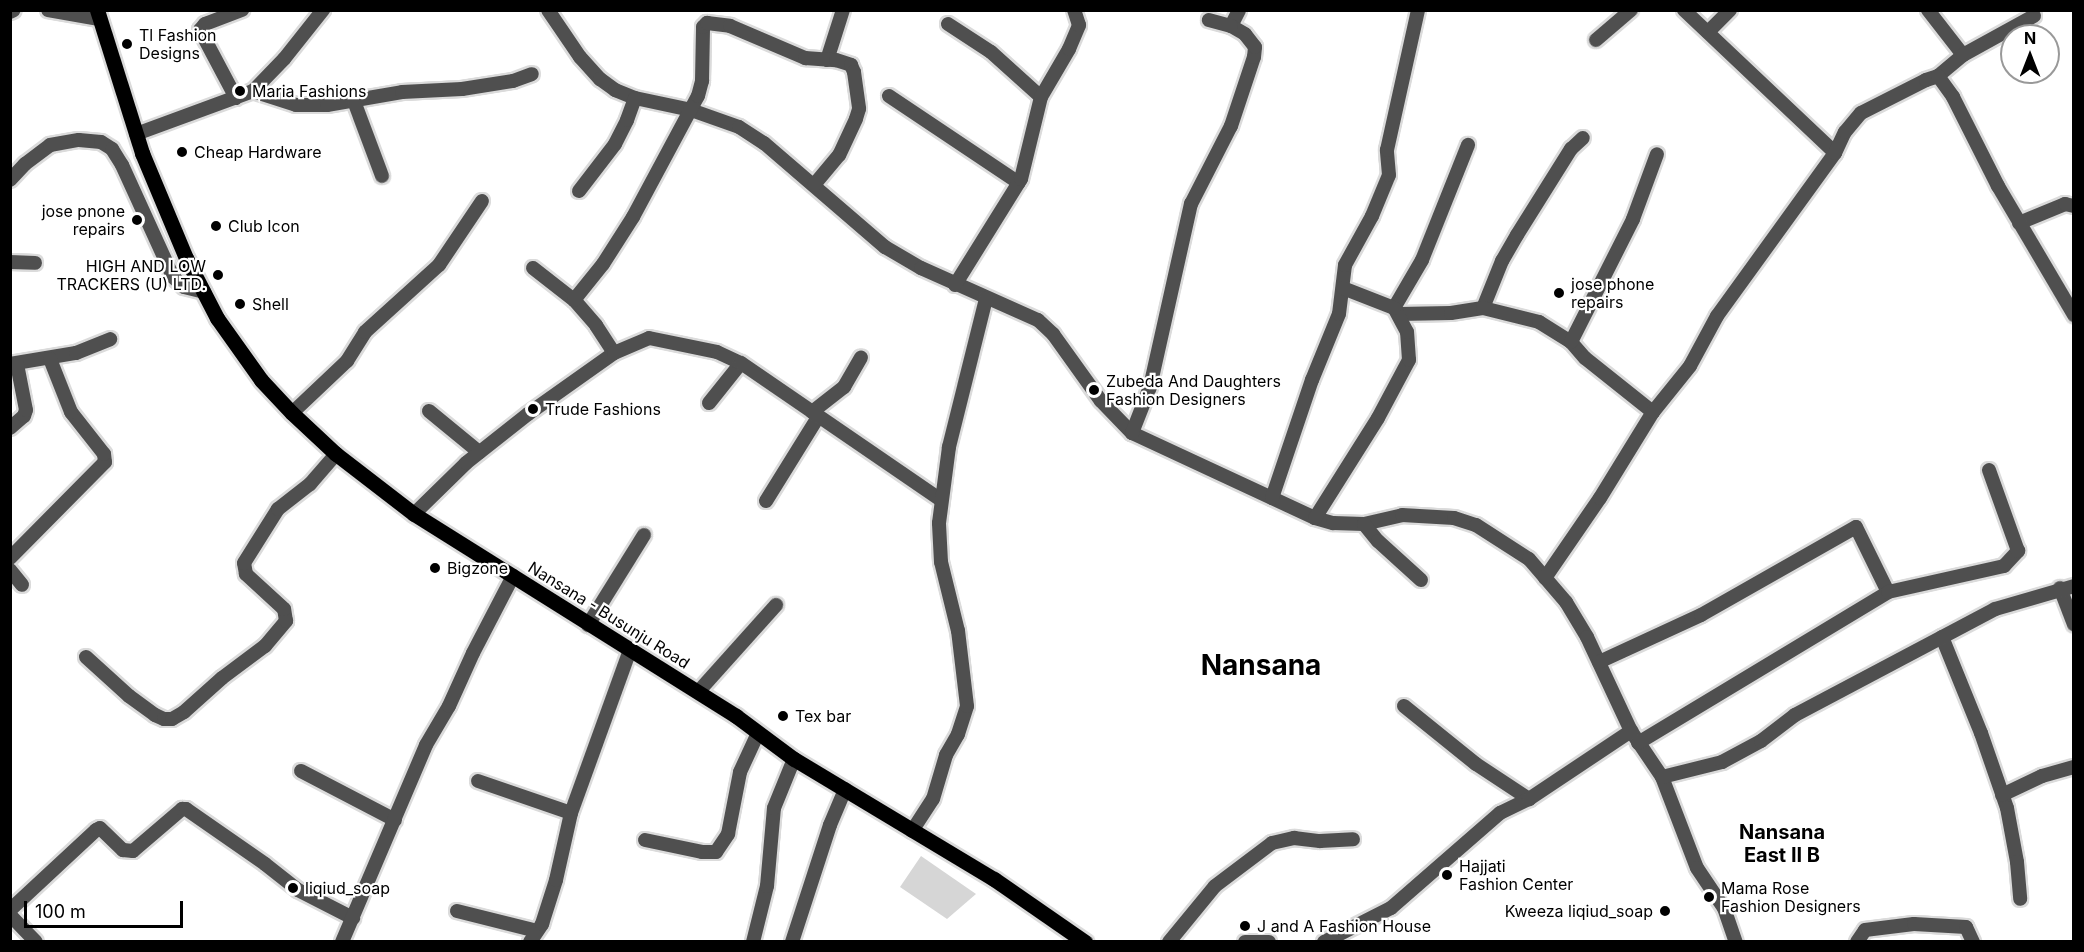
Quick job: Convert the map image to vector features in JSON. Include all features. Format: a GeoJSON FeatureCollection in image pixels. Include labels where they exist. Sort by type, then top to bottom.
{"type":"FeatureCollection","features":[{"type":"Feature","properties":{"kind":"main road","name":"Nansana - Busunju Road"},"geometry":{"type":"LineString","coordinates":[[98,15],[136,134],[164,210],[217,318],[261,380],[292,413],[336,454],[414,514],[698,692],[794,759],[994,879],[1085,942]]}},
{"type":"Feature","properties":{"kind":"street"},"geometry":{"type":"LineString","coordinates":[[48,10],[98,15]]}},
{"type":"Feature","properties":{"kind":"street"},"geometry":{"type":"LineString","coordinates":[[236,98],[200,30],[205,24],[242,10]]}},
{"type":"Feature","properties":{"kind":"street"},"geometry":{"type":"LineString","coordinates":[[136,134],[253,91],[284,59],[323,10]]}},
{"type":"Feature","properties":{"kind":"street"},"geometry":{"type":"LineString","coordinates":[[548,10],[566,40],[600,79],[634,99],[691,110],[739,127],[814,185],[907,267],[1038,320],[1053,334],[1112,414],[1132,433],[1315,518],[1334,523],[1364,524],[1402,515],[1454,518],[1476,525],[1529,559],[1566,602],[1599,662],[1635,737],[1662,777],[1697,868],[1724,908],[1736,942]]}},
{"type":"Feature","properties":{"kind":"street"},"geometry":{"type":"LineString","coordinates":[[827,60],[843,10]]}},
{"type":"Feature","properties":{"kind":"street"},"geometry":{"type":"LineString","coordinates":[[955,285],[1019,183],[1041,97],[1069,49],[1078,25],[1074,10]]}},
{"type":"Feature","properties":{"kind":"street"},"geometry":{"type":"LineString","coordinates":[[1231,26],[1239,10]]}},
{"type":"Feature","properties":{"kind":"street"},"geometry":{"type":"LineString","coordinates":[[1272,498],[1312,380],[1339,314],[1345,265],[1372,216],[1389,175],[1387,150],[1418,10]]}},
{"type":"Feature","properties":{"kind":"street"},"geometry":{"type":"LineString","coordinates":[[1596,40],[1631,10]]}},
{"type":"Feature","properties":{"kind":"street"},"geometry":{"type":"LineString","coordinates":[[1684,10],[1835,153]]}},
{"type":"Feature","properties":{"kind":"street"},"geometry":{"type":"LineString","coordinates":[[1708,32],[1730,10]]}},
{"type":"Feature","properties":{"kind":"street"},"geometry":{"type":"LineString","coordinates":[[1928,10],[1963,55]]}},
{"type":"Feature","properties":{"kind":"street"},"geometry":{"type":"LineString","coordinates":[[1545,578],[1600,498],[1653,412],[1690,366],[1717,316],[1835,153],[1845,132],[1861,113],[1938,76],[1963,55],[2034,16]]}},
{"type":"Feature","properties":{"kind":"street"},"geometry":{"type":"LineString","coordinates":[[1132,433],[1150,387],[1191,204],[1231,126],[1254,57],[1255,47],[1251,39],[1231,26],[1209,20]]}},
{"type":"Feature","properties":{"kind":"street"},"geometry":{"type":"LineString","coordinates":[[574,300],[593,278],[633,217],[691,110],[702,81],[703,27],[707,23],[730,26],[805,58],[845,61],[851,64],[859,109],[851,133],[839,156],[814,185]]}},
{"type":"Feature","properties":{"kind":"street"},"geometry":{"type":"LineString","coordinates":[[948,24],[991,52],[1041,97]]}},
{"type":"Feature","properties":{"kind":"street"},"geometry":{"type":"LineString","coordinates":[[253,91],[296,105],[327,105],[402,93],[462,89],[513,81],[532,74]]}},
{"type":"Feature","properties":{"kind":"street"},"geometry":{"type":"LineString","coordinates":[[1938,76],[1953,97],[2019,223],[2073,315]]}},
{"type":"Feature","properties":{"kind":"street"},"geometry":{"type":"LineString","coordinates":[[889,96],[974,150],[1019,183]]}},
{"type":"Feature","properties":{"kind":"street"},"geometry":{"type":"LineString","coordinates":[[579,191],[615,144],[634,99]]}},
{"type":"Feature","properties":{"kind":"street"},"geometry":{"type":"LineString","coordinates":[[354,101],[382,176]]}},
{"type":"Feature","properties":{"kind":"street"},"geometry":{"type":"LineString","coordinates":[[1483,308],[1502,261],[1517,234],[1571,149],[1583,138]]}},
{"type":"Feature","properties":{"kind":"street"},"geometry":{"type":"LineString","coordinates":[[10,180],[25,164],[50,145],[79,140],[101,142],[112,149],[122,165],[173,277],[184,287],[204,291]]}},
{"type":"Feature","properties":{"kind":"street"},"geometry":{"type":"LineString","coordinates":[[1397,311],[1422,260],[1468,145]]}},
{"type":"Feature","properties":{"kind":"street"},"geometry":{"type":"LineString","coordinates":[[1571,342],[1633,219],[1658,154]]}},
{"type":"Feature","properties":{"kind":"street"},"geometry":{"type":"LineString","coordinates":[[292,413],[347,361],[365,332],[439,265],[482,201]]}},
{"type":"Feature","properties":{"kind":"street"},"geometry":{"type":"LineString","coordinates":[[2019,223],[2065,204],[2073,206]]}},
{"type":"Feature","properties":{"kind":"street"},"geometry":{"type":"LineString","coordinates":[[10,262],[34,263]]}},
{"type":"Feature","properties":{"kind":"street"},"geometry":{"type":"LineString","coordinates":[[533,268],[574,300],[596,325],[614,353]]}},
{"type":"Feature","properties":{"kind":"street"},"geometry":{"type":"LineString","coordinates":[[1343,288],[1397,311],[1451,313],[1483,308],[1539,322],[1571,342],[1585,358],[1653,412]]}},
{"type":"Feature","properties":{"kind":"street"},"geometry":{"type":"LineString","coordinates":[[912,831],[933,799],[946,755],[958,734],[967,706],[960,640],[941,562],[939,523],[949,447],[986,299]]}},
{"type":"Feature","properties":{"kind":"street"},"geometry":{"type":"LineString","coordinates":[[1315,518],[1378,418],[1409,360],[1407,332],[1397,311]]}},
{"type":"Feature","properties":{"kind":"street"},"geometry":{"type":"LineString","coordinates":[[414,514],[442,484],[479,452],[614,353],[649,338],[663,338],[717,352],[741,363],[941,500]]}},
{"type":"Feature","properties":{"kind":"street"},"geometry":{"type":"LineString","coordinates":[[10,428],[24,416],[26,410],[14,364],[76,353],[110,339]]}},
{"type":"Feature","properties":{"kind":"street"},"geometry":{"type":"LineString","coordinates":[[766,501],[815,415],[844,387],[861,357]]}},
{"type":"Feature","properties":{"kind":"street"},"geometry":{"type":"LineString","coordinates":[[10,558],[105,462],[104,454],[71,412],[50,359]]}},
{"type":"Feature","properties":{"kind":"street"},"geometry":{"type":"LineString","coordinates":[[709,403],[741,363]]}},
{"type":"Feature","properties":{"kind":"street"},"geometry":{"type":"LineString","coordinates":[[429,411],[479,452]]}},
{"type":"Feature","properties":{"kind":"street"},"geometry":{"type":"LineString","coordinates":[[86,657],[129,696],[155,715],[164,719],[172,719],[184,712],[265,646],[286,621],[284,609],[246,574],[244,563],[278,509],[305,489],[336,454]]}},
{"type":"Feature","properties":{"kind":"street"},"geometry":{"type":"LineString","coordinates":[[1324,942],[1391,908],[1500,813],[1888,592],[2004,566],[2018,551],[1989,471]]}},
{"type":"Feature","properties":{"kind":"street"},"geometry":{"type":"LineString","coordinates":[[1364,524],[1378,541],[1422,580]]}},
{"type":"Feature","properties":{"kind":"street"},"geometry":{"type":"LineString","coordinates":[[1599,662],[1701,615],[1856,527],[1888,592]]}},
{"type":"Feature","properties":{"kind":"street"},"geometry":{"type":"LineString","coordinates":[[588,625],[644,535]]}},
{"type":"Feature","properties":{"kind":"street"},"geometry":{"type":"LineString","coordinates":[[10,570],[22,585]]}},
{"type":"Feature","properties":{"kind":"street"},"geometry":{"type":"LineString","coordinates":[[342,942],[426,745],[449,706],[473,653],[513,576]]}},
{"type":"Feature","properties":{"kind":"street"},"geometry":{"type":"LineString","coordinates":[[1662,777],[1722,762],[1761,741],[1795,715],[1995,609],[2067,587],[2073,624]]}},
{"type":"Feature","properties":{"kind":"street"},"geometry":{"type":"LineString","coordinates":[[698,692],[776,605]]}},
{"type":"Feature","properties":{"kind":"street"},"geometry":{"type":"LineString","coordinates":[[1942,637],[1981,733],[2002,795],[2017,862],[2020,899]]}},
{"type":"Feature","properties":{"kind":"street"},"geometry":{"type":"LineString","coordinates":[[457,911],[535,938],[556,880],[571,813],[630,650]]}},
{"type":"Feature","properties":{"kind":"street"},"geometry":{"type":"LineString","coordinates":[[1404,706],[1476,764],[1529,798]]}},
{"type":"Feature","properties":{"kind":"street"},"geometry":{"type":"LineString","coordinates":[[645,840],[702,852],[716,852],[728,834],[740,772],[758,733]]}},
{"type":"Feature","properties":{"kind":"street"},"geometry":{"type":"LineString","coordinates":[[753,942],[767,886],[774,808],[794,759]]}},
{"type":"Feature","properties":{"kind":"street"},"geometry":{"type":"LineString","coordinates":[[2002,795],[2042,776],[2073,767]]}},
{"type":"Feature","properties":{"kind":"street"},"geometry":{"type":"LineString","coordinates":[[301,771],[395,820]]}},
{"type":"Feature","properties":{"kind":"street"},"geometry":{"type":"LineString","coordinates":[[478,782],[571,813]]}},
{"type":"Feature","properties":{"kind":"street"},"geometry":{"type":"LineString","coordinates":[[792,942],[830,825],[845,789]]}},
{"type":"Feature","properties":{"kind":"street"},"geometry":{"type":"LineString","coordinates":[[10,910],[96,830],[100,828],[123,850],[133,851],[182,808],[192,812],[298,890],[352,918]]}},
{"type":"Feature","properties":{"kind":"street"},"geometry":{"type":"LineString","coordinates":[[1169,942],[1215,886],[1272,843],[1294,838],[1320,841],[1353,839]]}},
{"type":"Feature","properties":{"kind":"street"},"geometry":{"type":"LineString","coordinates":[[10,915],[36,942]]}},
{"type":"Feature","properties":{"kind":"street"},"geometry":{"type":"LineString","coordinates":[[1857,942],[1865,930],[1914,924],[1966,927],[1973,942]]}},
{"type":"Feature","properties":{"kind":"street"},"geometry":{"type":"LineString","coordinates":[[16,942],[26,930]]}},
{"type":"Feature","properties":{"kind":"street"},"geometry":{"type":"LineString","coordinates":[[1245,942],[1269,942]]}},
{"type":"Feature","properties":{"kind":"shaded area"},"geometry":{"type":"Polygon","coordinates":[[[921,856],[976,894],[947,919],[900,887],[921,856]]]}},
{"type":"Feature","properties":{"kind":"place","name":"Tl Fashion Designs"},"geometry":{"type":"Point","coordinates":[127,44]}},
{"type":"Feature","properties":{"kind":"place","name":"Maria Fashions"},"geometry":{"type":"Point","coordinates":[240,91]}},
{"type":"Feature","properties":{"kind":"place","name":"Cheap Hardware"},"geometry":{"type":"Point","coordinates":[182,152]}},
{"type":"Feature","properties":{"kind":"place","name":"jose pnone repairs"},"geometry":{"type":"Point","coordinates":[137,220]}},
{"type":"Feature","properties":{"kind":"place","name":"Club Icon"},"geometry":{"type":"Point","coordinates":[216,226]}},
{"type":"Feature","properties":{"kind":"place","name":"HIGH AND LOW TRACKERS (U) LTD."},"geometry":{"type":"Point","coordinates":[218,275]}},
{"type":"Feature","properties":{"kind":"place","name":"jose phone repairs"},"geometry":{"type":"Point","coordinates":[1559,293]}},
{"type":"Feature","properties":{"kind":"place","name":"Shell"},"geometry":{"type":"Point","coordinates":[240,304]}},
{"type":"Feature","properties":{"kind":"place","name":"Zubeda And Daughters Fashion Designers"},"geometry":{"type":"Point","coordinates":[1094,390]}},
{"type":"Feature","properties":{"kind":"place","name":"Trude Fashions"},"geometry":{"type":"Point","coordinates":[533,409]}},
{"type":"Feature","properties":{"kind":"place","name":"Bigzone"},"geometry":{"type":"Point","coordinates":[435,568]}},
{"type":"Feature","properties":{"kind":"place","name":"Tex bar"},"geometry":{"type":"Point","coordinates":[783,716]}},
{"type":"Feature","properties":{"kind":"place","name":"Hajjati Fashion Center"},"geometry":{"type":"Point","coordinates":[1447,875]}},
{"type":"Feature","properties":{"kind":"place","name":"liqiud_soap"},"geometry":{"type":"Point","coordinates":[293,888]}},
{"type":"Feature","properties":{"kind":"place","name":"Mama Rose Fashion Designers"},"geometry":{"type":"Point","coordinates":[1709,897]}},
{"type":"Feature","properties":{"kind":"place","name":"Kweeza liqiud_soap"},"geometry":{"type":"Point","coordinates":[1665,911]}},
{"type":"Feature","properties":{"kind":"place","name":"J and A Fashion House"},"geometry":{"type":"Point","coordinates":[1245,926]}},
{"type":"Feature","properties":{"kind":"district","name":"Nansana"},"geometry":{"type":"Point","coordinates":[1261,665]}},
{"type":"Feature","properties":{"kind":"district","name":"Nansana East II B"},"geometry":{"type":"Point","coordinates":[1782,844]}}]}
